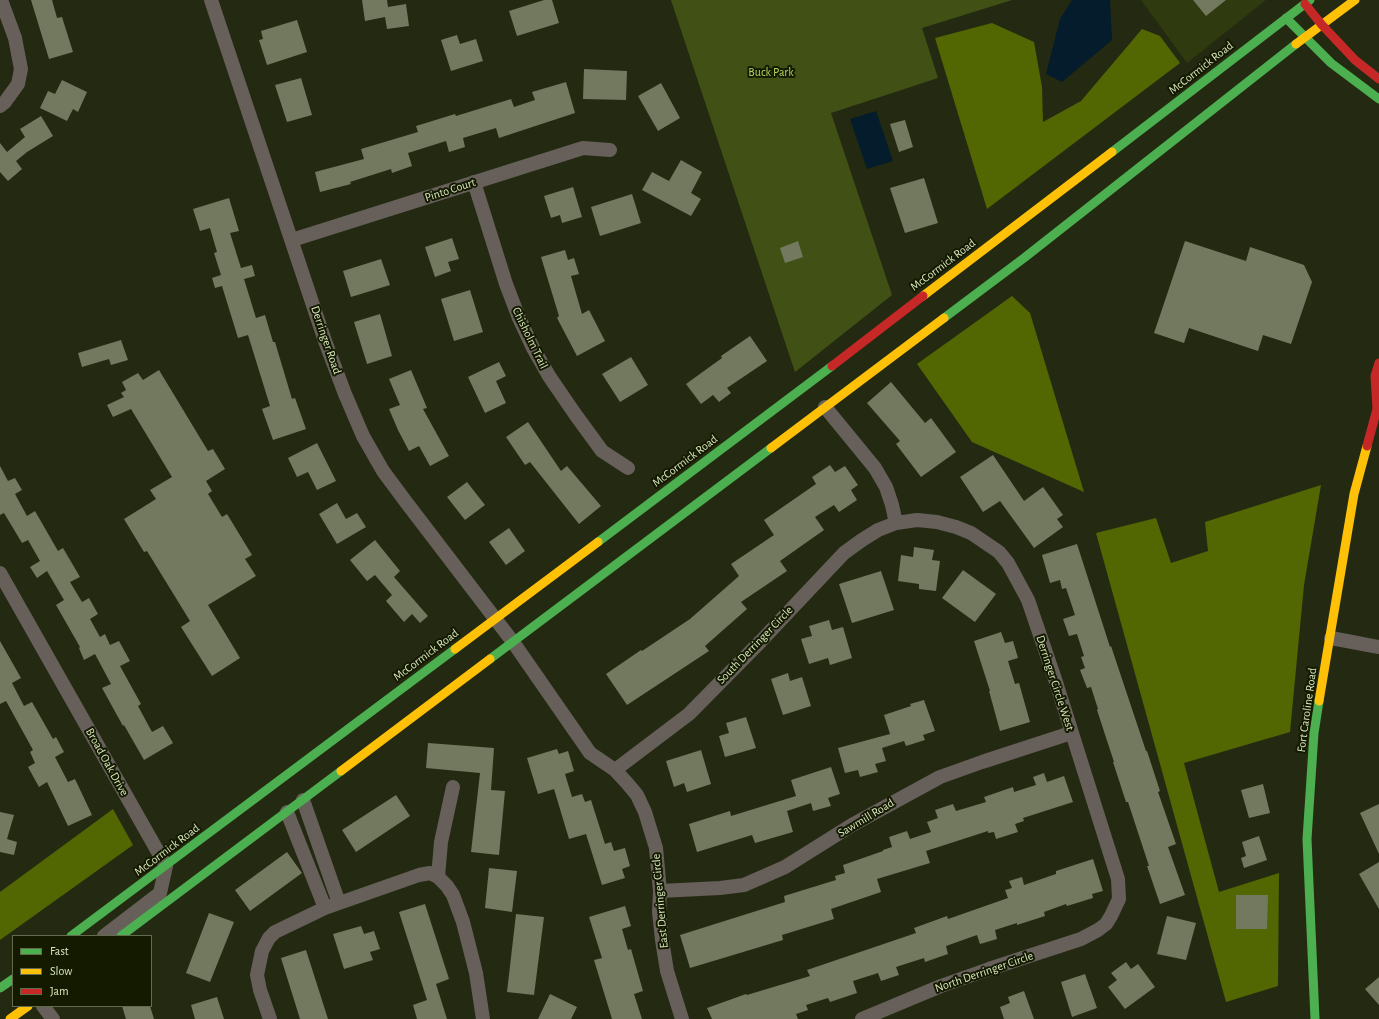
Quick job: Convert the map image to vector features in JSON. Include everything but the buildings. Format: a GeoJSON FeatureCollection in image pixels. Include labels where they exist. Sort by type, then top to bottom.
{"type":"FeatureCollection","features":[{"type":"Feature","properties":{"kind":"main road"},"geometry":{"type":"LineString","coordinates":[[122,935],[1024,258],[1273,61],[1354,0]]}},
{"type":"Feature","properties":{"kind":"main road"},"geometry":{"type":"LineString","coordinates":[[1307,2],[1322,25],[1355,60],[1379,79]]}},
{"type":"Feature","properties":{"kind":"main road","name":"McCormick Road"},"geometry":{"type":"LineString","coordinates":[[72,935],[844,357],[1307,2]]}},
{"type":"Feature","properties":{"kind":"main road"},"geometry":{"type":"LineString","coordinates":[[1286,18],[1331,63],[1379,99]]}},
{"type":"Feature","properties":{"kind":"main road"},"geometry":{"type":"LineString","coordinates":[[1036,222],[1054,197]]}},
{"type":"Feature","properties":{"kind":"main road"},"geometry":{"type":"LineString","coordinates":[[1024,258],[1026,243]]}},
{"type":"Feature","properties":{"kind":"main road","name":"Fort Caroline Road"},"geometry":{"type":"LineString","coordinates":[[1315,1019],[1307,839],[1314,733],[1354,494],[1378,408],[1376,376],[1379,363]]}},
{"type":"Feature","properties":{"kind":"main road"},"geometry":{"type":"LineString","coordinates":[[0,988],[12,980]]}},
{"type":"Feature","properties":{"kind":"main road"},"geometry":{"type":"LineString","coordinates":[[10,1019],[27,1007]]}},
{"type":"Feature","properties":{"kind":"street"},"geometry":{"type":"LineString","coordinates":[[0,106],[5,102],[18,84],[21,69],[15,38],[1,0]]}},
{"type":"Feature","properties":{"kind":"street","name":"Derringer Road"},"geometry":{"type":"LineString","coordinates":[[211,0],[325,341],[363,436],[384,471],[406,502],[514,642],[539,678]]}},
{"type":"Feature","properties":{"kind":"street","name":"Pinto Court"},"geometry":{"type":"LineString","coordinates":[[292,240],[583,148],[610,150]]}},
{"type":"Feature","properties":{"kind":"street","name":"Chisholm Trail"},"geometry":{"type":"LineString","coordinates":[[474,182],[506,284],[519,318],[533,348],[549,376],[602,451],[628,468]]}},
{"type":"Feature","properties":{"kind":"street"},"geometry":{"type":"LineString","coordinates":[[825,407],[875,468],[886,487],[896,523]]}},
{"type":"Feature","properties":{"kind":"street","name":"Derringer Circle West"},"geometry":{"type":"LineString","coordinates":[[896,523],[917,520],[937,522],[971,533],[999,552],[1008,563],[1028,600],[1055,679],[1118,879],[1119,900],[1112,916],[1106,924]]}},
{"type":"Feature","properties":{"kind":"street","name":"South Derringer Circle"},"geometry":{"type":"LineString","coordinates":[[615,770],[688,714],[761,641],[844,553],[862,540],[896,523]]}},
{"type":"Feature","properties":{"kind":"street","name":"Broad Oak Drive"},"geometry":{"type":"LineString","coordinates":[[0,573],[166,866]]}},
{"type":"Feature","properties":{"kind":"street"},"geometry":{"type":"LineString","coordinates":[[1330,638],[1379,647]]}},
{"type":"Feature","properties":{"kind":"street","name":"East Derringer Circle"},"geometry":{"type":"LineString","coordinates":[[539,678],[590,753],[615,770],[637,795],[645,812],[656,848],[660,891],[659,912],[667,971],[682,1019]]}},
{"type":"Feature","properties":{"kind":"street","name":"Sawmill Road"},"geometry":{"type":"LineString","coordinates":[[660,891],[720,888],[744,885],[784,867],[859,822],[940,777],[1071,733]]}},
{"type":"Feature","properties":{"kind":"street"},"geometry":{"type":"LineString","coordinates":[[438,876],[441,842],[453,787]]}},
{"type":"Feature","properties":{"kind":"street"},"geometry":{"type":"LineString","coordinates":[[303,800],[339,903]]}},
{"type":"Feature","properties":{"kind":"street"},"geometry":{"type":"LineString","coordinates":[[288,812],[325,908]]}},
{"type":"Feature","properties":{"kind":"street"},"geometry":{"type":"LineString","coordinates":[[105,935],[160,893],[166,866]]}},
{"type":"Feature","properties":{"kind":"street"},"geometry":{"type":"LineString","coordinates":[[270,1019],[260,990],[257,975],[262,951],[269,938],[275,932],[325,908],[419,875],[430,873],[438,876],[447,886],[453,895],[463,922],[476,974],[483,1019]]}},
{"type":"Feature","properties":{"kind":"street","name":"North Derringer Circle"},"geometry":{"type":"LineString","coordinates":[[862,1019],[941,986],[982,971],[1081,939],[1106,924]]}},
{"type":"Feature","properties":{"kind":"street"},"geometry":{"type":"LineString","coordinates":[[44,1007],[53,1019]]}},
{"type":"Feature","properties":{"kind":"shaded area"},"geometry":{"type":"Polygon","coordinates":[[[1141,0],[1266,0],[1187,63],[1141,0]]]}},
{"type":"Feature","properties":{"kind":"green space","name":"Buck Park"},"geometry":{"type":"Polygon","coordinates":[[[671,0],[1012,0],[922,28],[938,78],[831,113],[892,295],[795,372],[671,0]]]}},
{"type":"Feature","properties":{"kind":"green space"},"geometry":{"type":"Polygon","coordinates":[[[992,23],[1034,42],[1042,87],[1043,122],[1081,101],[1142,29],[1160,36],[1180,63],[987,209],[935,38],[992,23]]]}},
{"type":"Feature","properties":{"kind":"green space"},"geometry":{"type":"Polygon","coordinates":[[[1012,296],[1030,313],[1084,492],[972,442],[917,364],[1012,296]]]}},
{"type":"Feature","properties":{"kind":"green space"},"geometry":{"type":"Polygon","coordinates":[[[1321,485],[1304,585],[1290,732],[1184,763],[1219,892],[1279,873],[1278,986],[1226,1002],[1096,533],[1156,518],[1171,563],[1208,551],[1205,522],[1321,485]]]}},
{"type":"Feature","properties":{"kind":"green space"},"geometry":{"type":"Polygon","coordinates":[[[113,809],[133,845],[0,940],[0,892],[113,809]]]}},
{"type":"Feature","properties":{"kind":"water"},"geometry":{"type":"Polygon","coordinates":[[[1072,0],[1110,0],[1112,40],[1062,82],[1046,74],[1060,19],[1072,0]]]}},
{"type":"Feature","properties":{"kind":"water"},"geometry":{"type":"Polygon","coordinates":[[[876,111],[893,161],[867,169],[850,119],[876,111]]]}},
{"type":"Feature","properties":{"kind":"traffic: fast"},"geometry":{"type":"LineString","coordinates":[[1112,152],[1310,0]]}},
{"type":"Feature","properties":{"kind":"traffic: fast"},"geometry":{"type":"LineString","coordinates":[[1286,18],[1331,63],[1379,99]]}},
{"type":"Feature","properties":{"kind":"traffic: fast"},"geometry":{"type":"LineString","coordinates":[[944,318],[1024,258],[1296,44]]}},
{"type":"Feature","properties":{"kind":"traffic: fast"},"geometry":{"type":"LineString","coordinates":[[598,542],[832,366]]}},
{"type":"Feature","properties":{"kind":"traffic: fast"},"geometry":{"type":"LineString","coordinates":[[490,659],[771,448]]}},
{"type":"Feature","properties":{"kind":"traffic: fast"},"geometry":{"type":"LineString","coordinates":[[72,935],[455,649]]}},
{"type":"Feature","properties":{"kind":"traffic: fast"},"geometry":{"type":"LineString","coordinates":[[1315,1019],[1307,839],[1314,733],[1319,701]]}},
{"type":"Feature","properties":{"kind":"traffic: fast"},"geometry":{"type":"LineString","coordinates":[[122,935],[341,771]]}},
{"type":"Feature","properties":{"kind":"traffic: fast"},"geometry":{"type":"LineString","coordinates":[[0,988],[12,980]]}},
{"type":"Feature","properties":{"kind":"traffic: slow"},"geometry":{"type":"LineString","coordinates":[[1296,44],[1355,0]]}},
{"type":"Feature","properties":{"kind":"traffic: slow"},"geometry":{"type":"LineString","coordinates":[[923,296],[1112,152]]}},
{"type":"Feature","properties":{"kind":"traffic: slow"},"geometry":{"type":"LineString","coordinates":[[771,448],[944,318]]}},
{"type":"Feature","properties":{"kind":"traffic: slow"},"geometry":{"type":"LineString","coordinates":[[1319,701],[1354,494],[1367,446]]}},
{"type":"Feature","properties":{"kind":"traffic: slow"},"geometry":{"type":"LineString","coordinates":[[455,649],[598,542]]}},
{"type":"Feature","properties":{"kind":"traffic: slow"},"geometry":{"type":"LineString","coordinates":[[341,771],[490,659]]}},
{"type":"Feature","properties":{"kind":"traffic: slow"},"geometry":{"type":"LineString","coordinates":[[10,1019],[27,1007]]}},
{"type":"Feature","properties":{"kind":"traffic: jam"},"geometry":{"type":"LineString","coordinates":[[1305,4],[1322,25],[1355,60],[1379,79]]}},
{"type":"Feature","properties":{"kind":"traffic: jam"},"geometry":{"type":"LineString","coordinates":[[832,366],[923,296]]}},
{"type":"Feature","properties":{"kind":"traffic: jam"},"geometry":{"type":"LineString","coordinates":[[1367,446],[1377,409],[1375,376],[1379,363]]}}]}
